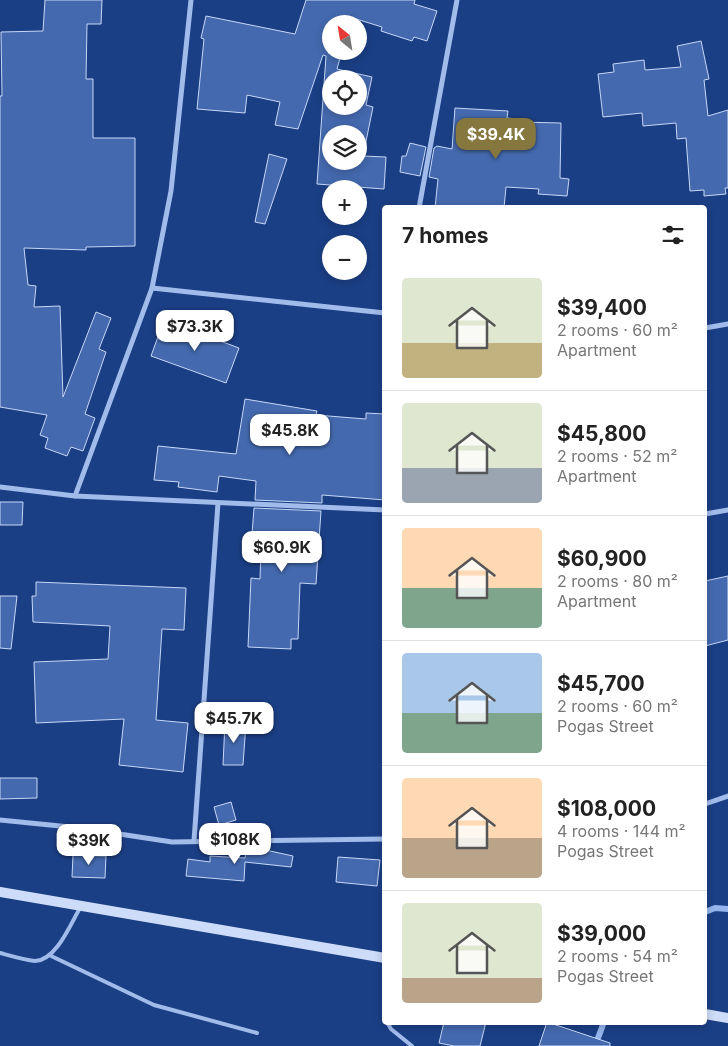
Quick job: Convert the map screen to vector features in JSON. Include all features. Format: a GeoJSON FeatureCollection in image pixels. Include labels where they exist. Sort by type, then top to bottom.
{"type":"FeatureCollection","features":[{"type":"Feature","properties":{"kind":"street"},"geometry":{"type":"LineString","coordinates":[[76,496],[152,288],[170,191],[191,0]]}},
{"type":"Feature","properties":{"kind":"street"},"geometry":{"type":"LineString","coordinates":[[420,205],[457,0]]}},
{"type":"Feature","properties":{"kind":"street"},"geometry":{"type":"LineString","coordinates":[[152,288],[382,313]]}},
{"type":"Feature","properties":{"kind":"street"},"geometry":{"type":"LineString","coordinates":[[707,328],[728,324]]}},
{"type":"Feature","properties":{"kind":"street"},"geometry":{"type":"LineString","coordinates":[[0,487],[76,496],[382,510]]}},
{"type":"Feature","properties":{"kind":"street"},"geometry":{"type":"LineString","coordinates":[[194,841],[218,503]]}},
{"type":"Feature","properties":{"kind":"street"},"geometry":{"type":"LineString","coordinates":[[707,514],[728,510]]}},
{"type":"Feature","properties":{"kind":"street"},"geometry":{"type":"LineString","coordinates":[[707,803],[728,796]]}},
{"type":"Feature","properties":{"kind":"street"},"geometry":{"type":"LineString","coordinates":[[0,820],[80,828],[172,842],[382,839]]}},
{"type":"Feature","properties":{"kind":"street"},"geometry":{"type":"LineString","coordinates":[[0,892],[192,923],[382,957]]}},
{"type":"Feature","properties":{"kind":"street"},"geometry":{"type":"LineString","coordinates":[[707,1014],[728,1018]]}},
{"type":"Feature","properties":{"kind":"lane"},"geometry":{"type":"LineString","coordinates":[[0,953],[37,961],[49,955],[58,947],[81,906]]}},
{"type":"Feature","properties":{"kind":"lane"},"geometry":{"type":"LineString","coordinates":[[49,955],[154,1005],[257,1033]]}},
{"type":"Feature","properties":{"kind":"lane"},"geometry":{"type":"LineString","coordinates":[[389,1025],[412,1046]]}},
{"type":"Feature","properties":{"kind":"building"},"geometry":{"type":"Polygon","coordinates":[[[45,0],[102,0],[101,24],[87,24],[86,79],[93,79],[93,138],[135,138],[135,246],[86,247],[86,250],[24,248],[28,285],[36,286],[34,307],[60,306],[63,397],[96,312],[111,318],[99,349],[106,352],[85,414],[95,418],[83,451],[71,447],[67,456],[45,448],[48,438],[40,435],[47,415],[0,407],[1,32],[43,31],[45,0]]]}},
{"type":"Feature","properties":{"kind":"building"},"geometry":{"type":"Polygon","coordinates":[[[306,0],[415,0],[414,4],[437,11],[427,41],[414,37],[412,41],[381,31],[382,27],[368,23],[368,15],[322,15],[322,58],[298,129],[275,125],[280,102],[247,95],[245,113],[197,109],[204,39],[201,38],[206,16],[295,34],[306,0]]]}},
{"type":"Feature","properties":{"kind":"building"},"geometry":{"type":"Polygon","coordinates":[[[701,41],[709,79],[704,80],[708,116],[728,110],[728,188],[725,188],[726,194],[704,196],[704,190],[690,191],[686,138],[677,139],[676,123],[643,126],[642,113],[603,117],[598,74],[614,72],[613,64],[644,60],[645,70],[681,67],[677,46],[701,41]]]}},
{"type":"Feature","properties":{"kind":"building"},"geometry":{"type":"Polygon","coordinates":[[[326,60],[340,60],[337,69],[341,70],[325,70],[326,60]]]}},
{"type":"Feature","properties":{"kind":"building"},"geometry":{"type":"Polygon","coordinates":[[[367,76],[372,77],[367,100],[367,76]]]}},
{"type":"Feature","properties":{"kind":"building"},"geometry":{"type":"Polygon","coordinates":[[[367,105],[373,107],[367,136],[367,125],[322,125],[322,170],[367,170],[367,156],[386,157],[384,189],[367,188],[367,180],[322,180],[322,184],[317,184],[322,113],[322,115],[367,115],[367,105]]]}},
{"type":"Feature","properties":{"kind":"building"},"geometry":{"type":"Polygon","coordinates":[[[455,108],[508,111],[507,118],[518,119],[518,122],[561,123],[560,178],[569,179],[567,196],[538,194],[539,189],[506,187],[504,205],[435,205],[438,179],[429,177],[434,148],[437,146],[452,149],[455,108]]]}},
{"type":"Feature","properties":{"kind":"building"},"geometry":{"type":"Polygon","coordinates":[[[410,143],[426,147],[420,176],[400,172],[402,156],[406,156],[410,143]]]}},
{"type":"Feature","properties":{"kind":"building"},"geometry":{"type":"Polygon","coordinates":[[[269,154],[287,159],[265,224],[255,222],[269,154]]]}},
{"type":"Feature","properties":{"kind":"building"},"geometry":{"type":"Polygon","coordinates":[[[164,320],[239,348],[226,383],[151,356],[164,320]]]}},
{"type":"Feature","properties":{"kind":"building"},"geometry":{"type":"Polygon","coordinates":[[[245,399],[317,411],[316,415],[366,419],[366,413],[382,414],[382,500],[322,495],[322,503],[255,500],[256,481],[219,476],[217,492],[178,487],[179,482],[154,480],[158,446],[236,454],[245,399]]]}},
{"type":"Feature","properties":{"kind":"building"},"geometry":{"type":"Polygon","coordinates":[[[0,502],[23,502],[22,525],[0,525],[0,502]]]}},
{"type":"Feature","properties":{"kind":"building"},"geometry":{"type":"Polygon","coordinates":[[[254,508],[321,511],[316,584],[300,583],[298,639],[291,639],[291,649],[248,647],[251,578],[260,579],[261,548],[251,547],[254,508]]]}},
{"type":"Feature","properties":{"kind":"building"},"geometry":{"type":"Polygon","coordinates":[[[728,576],[728,640],[707,645],[707,581],[728,576]]]}},
{"type":"Feature","properties":{"kind":"building"},"geometry":{"type":"Polygon","coordinates":[[[36,582],[186,588],[184,630],[162,629],[156,720],[188,723],[183,772],[119,765],[124,719],[36,723],[34,662],[108,659],[110,626],[33,622],[32,596],[36,596],[36,582]]]}},
{"type":"Feature","properties":{"kind":"building"},"geometry":{"type":"Polygon","coordinates":[[[0,596],[17,596],[11,649],[0,648],[0,596]]]}},
{"type":"Feature","properties":{"kind":"building"},"geometry":{"type":"Polygon","coordinates":[[[225,722],[246,723],[243,765],[223,765],[225,722]]]}},
{"type":"Feature","properties":{"kind":"building"},"geometry":{"type":"Polygon","coordinates":[[[0,778],[37,778],[37,798],[0,799],[0,778]]]}},
{"type":"Feature","properties":{"kind":"building"},"geometry":{"type":"Polygon","coordinates":[[[231,802],[236,820],[219,825],[214,807],[231,802]]]}},
{"type":"Feature","properties":{"kind":"building"},"geometry":{"type":"Polygon","coordinates":[[[247,846],[293,856],[291,867],[245,862],[244,881],[186,876],[188,859],[210,862],[210,856],[245,858],[247,846]]]}},
{"type":"Feature","properties":{"kind":"building"},"geometry":{"type":"Polygon","coordinates":[[[73,855],[106,856],[105,878],[72,877],[73,855]]]}},
{"type":"Feature","properties":{"kind":"building"},"geometry":{"type":"Polygon","coordinates":[[[338,857],[380,860],[377,886],[336,882],[338,857]]]}},
{"type":"Feature","properties":{"kind":"building"},"geometry":{"type":"Polygon","coordinates":[[[443,1025],[485,1025],[480,1046],[454,1046],[439,1043],[443,1025]]]}},
{"type":"Feature","properties":{"kind":"building"},"geometry":{"type":"Polygon","coordinates":[[[546,1025],[556,1025],[610,1043],[610,1046],[539,1046],[546,1025]]]}},
{"type":"Feature","properties":{"kind":"waterway"},"geometry":{"type":"LineString","coordinates":[[707,911],[715,908],[728,909]]}},
{"type":"Feature","properties":{"kind":"waterway"},"geometry":{"type":"LineString","coordinates":[[595,1046],[603,1025]]}}]}
